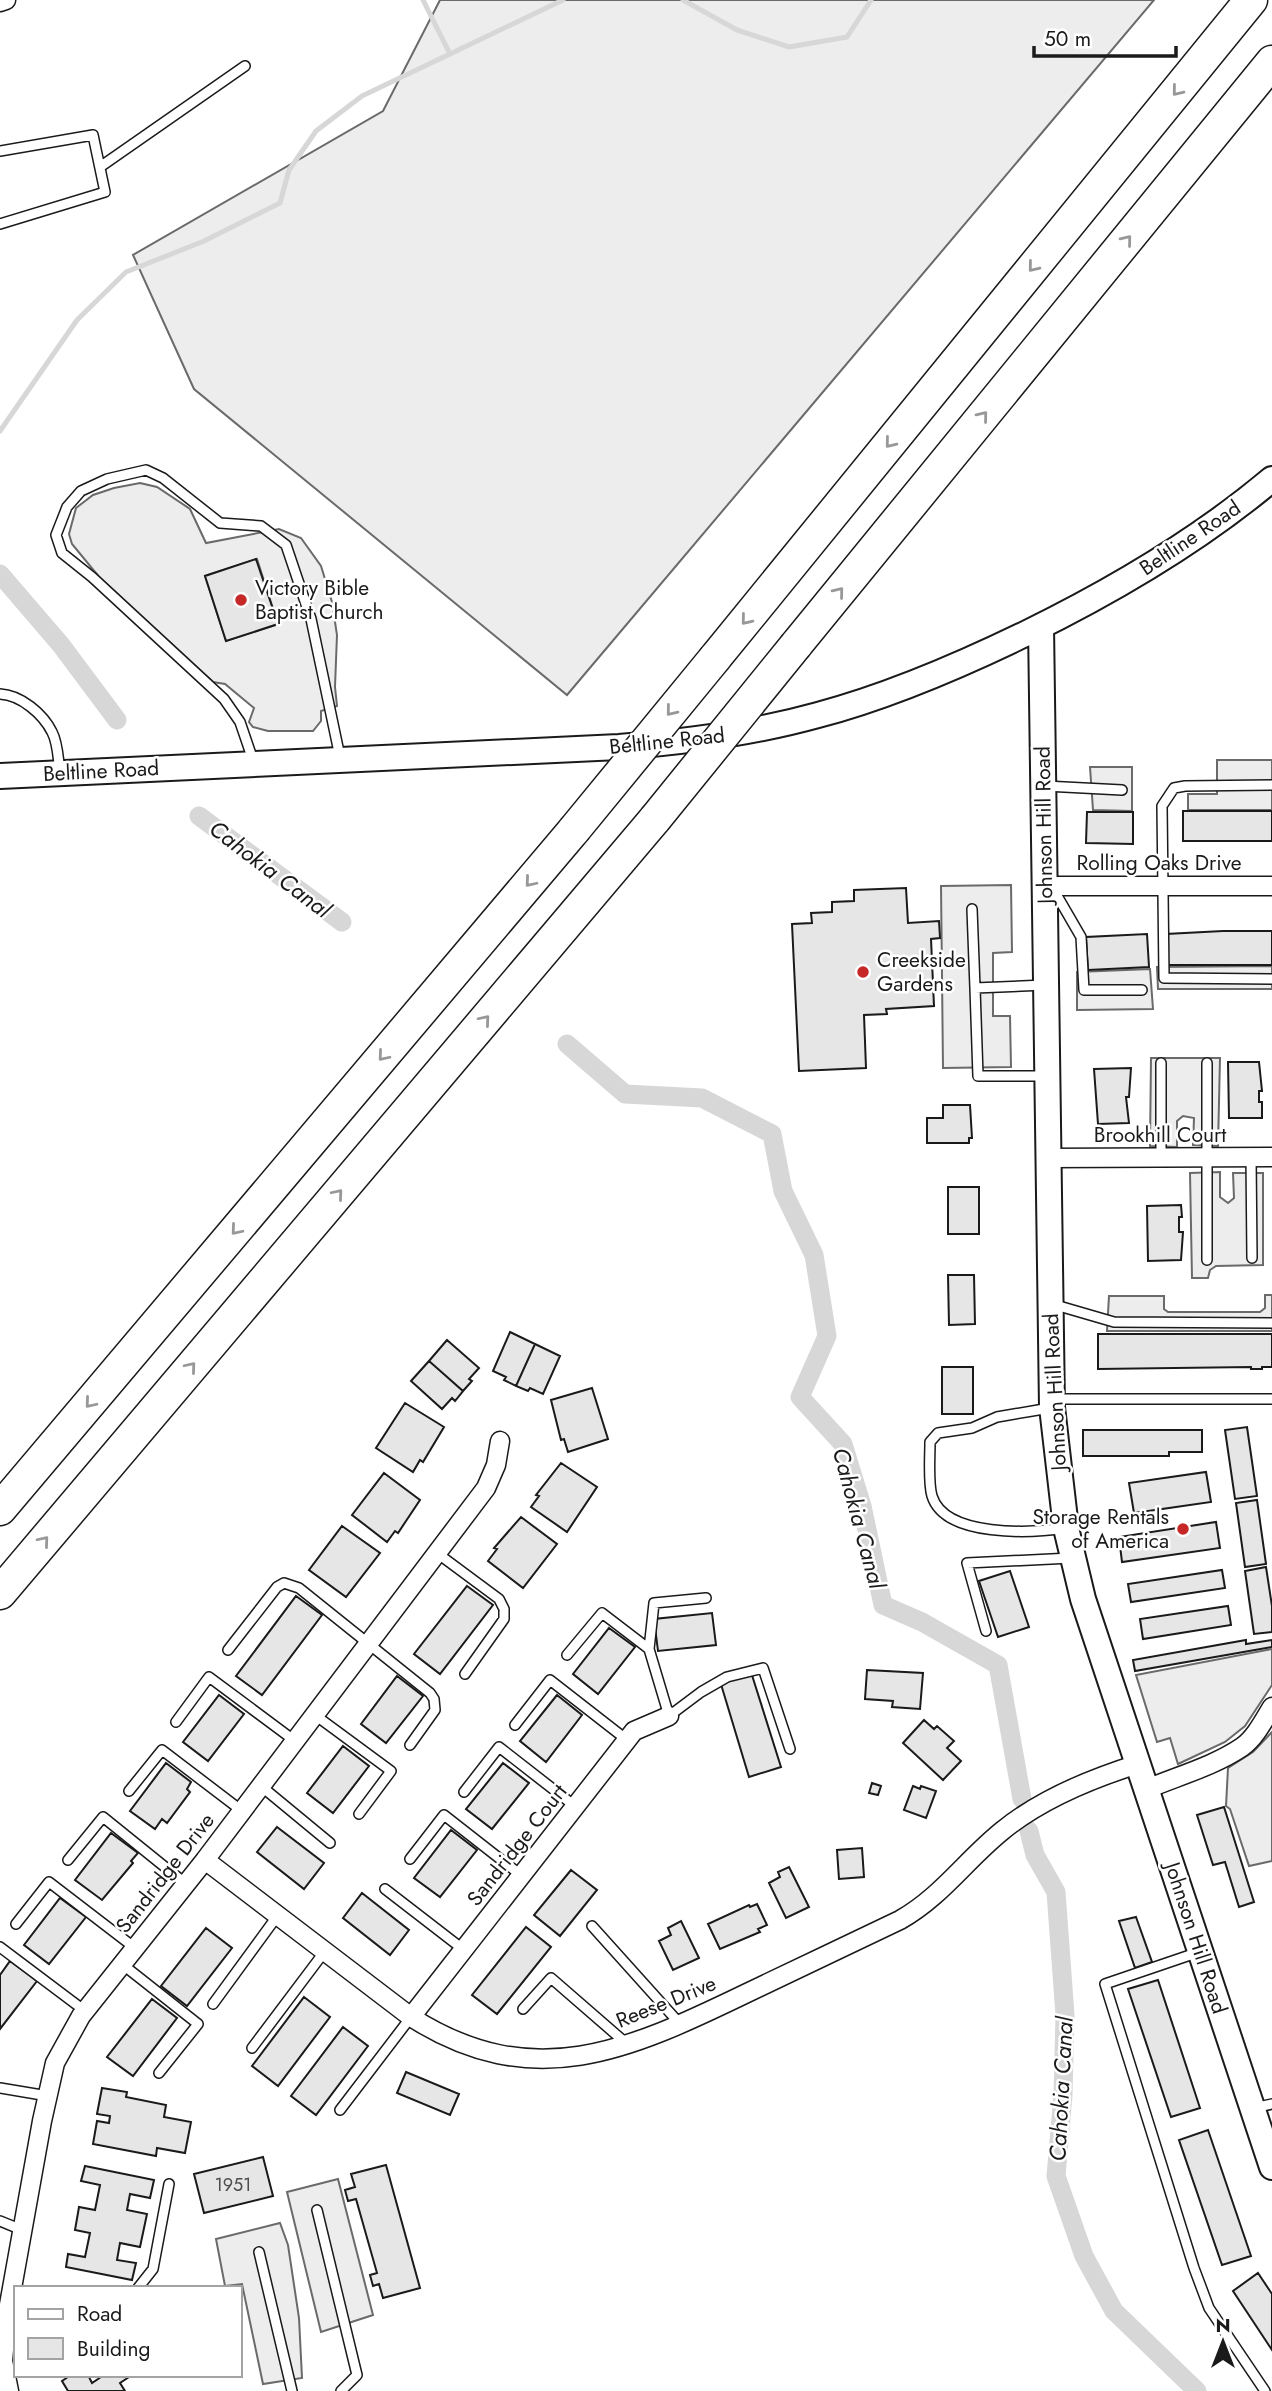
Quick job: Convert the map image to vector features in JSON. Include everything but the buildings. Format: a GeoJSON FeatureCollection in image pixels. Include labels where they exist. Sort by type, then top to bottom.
{"type":"FeatureCollection","features":[{"type":"Feature","properties":{"kind":"highway"},"geometry":{"type":"LineString","coordinates":[[0,1509],[574,830],[1251,0]]}},
{"type":"Feature","properties":{"kind":"highway"},"geometry":{"type":"LineString","coordinates":[[0,1593],[654,819],[1272,62]]}},
{"type":"Feature","properties":{"kind":"street"},"geometry":{"type":"LineString","coordinates":[[0,2],[6,0]]}},
{"type":"Feature","properties":{"kind":"street","name":"Beltline Road"},"geometry":{"type":"LineString","coordinates":[[0,776],[619,747],[673,743],[755,730],[817,716],[871,699],[954,667],[1104,594],[1164,558],[1272,479]]}},
{"type":"Feature","properties":{"kind":"street","name":"Johnson Hill Road"},"geometry":{"type":"LineString","coordinates":[[1041,626],[1048,886],[1046,985],[1052,1403],[1066,1528],[1083,1599],[1200,1952],[1262,2106],[1272,2167]]}},
{"type":"Feature","properties":{"kind":"street","name":"Rolling Oaks Drive"},"geometry":{"type":"LineString","coordinates":[[1048,886],[1272,886]]}},
{"type":"Feature","properties":{"kind":"street","name":"Brookhill Court"},"geometry":{"type":"LineString","coordinates":[[1048,1158],[1272,1157]]}},
{"type":"Feature","properties":{"kind":"street","name":"Sandridge Drive"},"geometry":{"type":"LineString","coordinates":[[6,2374],[3,2332],[55,2063],[85,2011],[205,1860],[486,1488],[496,1465],[500,1441]]}},
{"type":"Feature","properties":{"kind":"street"},"geometry":{"type":"LineString","coordinates":[[1147,1789],[1204,1766],[1243,1746],[1272,1707]]}},
{"type":"Feature","properties":{"kind":"street","name":"Sandridge Court"},"geometry":{"type":"LineString","coordinates":[[411,2017],[634,1731],[668,1716]]}},
{"type":"Feature","properties":{"kind":"street","name":"Reese Drive"},"geometry":{"type":"LineString","coordinates":[[205,1860],[411,2017],[461,2044],[515,2058],[543,2060],[580,2057],[681,2025],[900,1920],[931,1900],[1002,1831],[1034,1809],[1090,1781],[1138,1764]]}},
{"type":"Feature","properties":{"kind":"lane"},"geometry":{"type":"LineString","coordinates":[[100,167],[246,66]]}},
{"type":"Feature","properties":{"kind":"lane"},"geometry":{"type":"LineString","coordinates":[[0,151],[93,135],[105,192],[0,224]]}},
{"type":"Feature","properties":{"kind":"lane"},"geometry":{"type":"LineString","coordinates":[[254,763],[240,722],[224,699],[92,577],[62,553],[56,536],[67,507],[81,491],[107,480],[146,470],[163,478],[220,523],[261,526],[286,545],[311,619],[341,759]]}},
{"type":"Feature","properties":{"kind":"lane"},"geometry":{"type":"LineString","coordinates":[[0,694],[26,703],[43,718],[54,734],[60,773]]}},
{"type":"Feature","properties":{"kind":"lane"},"geometry":{"type":"LineString","coordinates":[[1272,785],[1174,788],[1162,806],[1164,978],[1272,979]]}},
{"type":"Feature","properties":{"kind":"lane"},"geometry":{"type":"LineString","coordinates":[[1044,786],[1122,790]]}},
{"type":"Feature","properties":{"kind":"lane"},"geometry":{"type":"LineString","coordinates":[[1048,886],[1081,937],[1084,990],[1142,990]]}},
{"type":"Feature","properties":{"kind":"lane"},"geometry":{"type":"LineString","coordinates":[[972,909],[978,1076],[1047,1077]]}},
{"type":"Feature","properties":{"kind":"lane"},"geometry":{"type":"LineString","coordinates":[[975,988],[1046,985]]}},
{"type":"Feature","properties":{"kind":"lane"},"geometry":{"type":"LineString","coordinates":[[1161,1063],[1161,1157]]}},
{"type":"Feature","properties":{"kind":"lane"},"geometry":{"type":"LineString","coordinates":[[1207,1063],[1207,1260]]}},
{"type":"Feature","properties":{"kind":"lane"},"geometry":{"type":"LineString","coordinates":[[1251,1157],[1252,1258]]}},
{"type":"Feature","properties":{"kind":"lane"},"geometry":{"type":"LineString","coordinates":[[1050,1303],[1114,1322],[1272,1323]]}},
{"type":"Feature","properties":{"kind":"lane"},"geometry":{"type":"LineString","coordinates":[[1066,1528],[1034,1532],[967,1526],[945,1516],[932,1497],[930,1442],[938,1433],[972,1428],[997,1417],[1052,1403],[1272,1399]]}},
{"type":"Feature","properties":{"kind":"lane"},"geometry":{"type":"LineString","coordinates":[[437,1553],[499,1600],[505,1609],[505,1619],[465,1674]]}},
{"type":"Feature","properties":{"kind":"lane"},"geometry":{"type":"LineString","coordinates":[[986,1631],[967,1563],[1073,1558]]}},
{"type":"Feature","properties":{"kind":"lane"},"geometry":{"type":"LineString","coordinates":[[228,1650],[277,1587],[284,1583],[299,1588],[430,1693],[434,1699],[435,1710],[410,1745]]}},
{"type":"Feature","properties":{"kind":"lane"},"geometry":{"type":"LineString","coordinates":[[706,1598],[654,1604],[649,1650],[668,1716],[727,1677],[763,1668],[790,1749]]}},
{"type":"Feature","properties":{"kind":"lane"},"geometry":{"type":"LineString","coordinates":[[566,1655],[602,1614],[649,1650]]}},
{"type":"Feature","properties":{"kind":"lane"},"geometry":{"type":"LineString","coordinates":[[176,1722],[209,1677],[295,1741]]}},
{"type":"Feature","properties":{"kind":"lane"},"geometry":{"type":"LineString","coordinates":[[516,1725],[550,1681],[627,1740]]}},
{"type":"Feature","properties":{"kind":"lane"},"geometry":{"type":"LineString","coordinates":[[315,1715],[391,1771],[359,1814]]}},
{"type":"Feature","properties":{"kind":"lane"},"geometry":{"type":"LineString","coordinates":[[464,1792],[499,1747],[576,1807]]}},
{"type":"Feature","properties":{"kind":"lane"},"geometry":{"type":"LineString","coordinates":[[130,1791],[162,1750],[242,1811]]}},
{"type":"Feature","properties":{"kind":"lane"},"geometry":{"type":"LineString","coordinates":[[261,1786],[330,1843]]}},
{"type":"Feature","properties":{"kind":"lane"},"geometry":{"type":"LineString","coordinates":[[410,1859],[444,1815],[522,1876]]}},
{"type":"Feature","properties":{"kind":"lane"},"geometry":{"type":"LineString","coordinates":[[68,1860],[103,1817],[186,1884]]}},
{"type":"Feature","properties":{"kind":"lane"},"geometry":{"type":"LineString","coordinates":[[16,1924],[49,1882],[135,1948]]}},
{"type":"Feature","properties":{"kind":"lane"},"geometry":{"type":"LineString","coordinates":[[384,1889],[464,1950]]}},
{"type":"Feature","properties":{"kind":"lane"},"geometry":{"type":"LineString","coordinates":[[213,2004],[278,1915]]}},
{"type":"Feature","properties":{"kind":"lane"},"geometry":{"type":"LineString","coordinates":[[592,1926],[681,2025]]}},
{"type":"Feature","properties":{"kind":"lane"},"geometry":{"type":"LineString","coordinates":[[0,1947],[85,2011]]}},
{"type":"Feature","properties":{"kind":"lane"},"geometry":{"type":"LineString","coordinates":[[252,2048],[325,1951]]}},
{"type":"Feature","properties":{"kind":"lane"},"geometry":{"type":"LineString","coordinates":[[1200,1952],[1105,1984],[1209,2308],[1265,2391]]}},
{"type":"Feature","properties":{"kind":"lane"},"geometry":{"type":"LineString","coordinates":[[122,1964],[198,2024],[159,2073]]}},
{"type":"Feature","properties":{"kind":"lane"},"geometry":{"type":"LineString","coordinates":[[523,2009],[551,1978],[627,2044]]}},
{"type":"Feature","properties":{"kind":"lane"},"geometry":{"type":"LineString","coordinates":[[340,2110],[411,2017]]}},
{"type":"Feature","properties":{"kind":"lane"},"geometry":{"type":"LineString","coordinates":[[0,2088],[48,2096]]}},
{"type":"Feature","properties":{"kind":"lane"},"geometry":{"type":"LineString","coordinates":[[140,2286],[153,2269],[169,2184]]}},
{"type":"Feature","properties":{"kind":"lane"},"geometry":{"type":"LineString","coordinates":[[317,2210],[357,2375],[341,2391]]}},
{"type":"Feature","properties":{"kind":"lane"},"geometry":{"type":"LineString","coordinates":[[0,2221],[22,2230]]}},
{"type":"Feature","properties":{"kind":"lane"},"geometry":{"type":"LineString","coordinates":[[259,2252],[292,2391]]}},
{"type":"Feature","properties":{"kind":"shaded area"},"geometry":{"type":"Polygon","coordinates":[[[440,0],[1154,0],[567,695],[194,389],[133,255],[383,111],[440,0]]]}},
{"type":"Feature","properties":{"kind":"shaded area"},"geometry":{"type":"Polygon","coordinates":[[[140,483],[157,487],[190,509],[206,543],[279,529],[301,538],[321,566],[332,602],[337,635],[337,706],[321,711],[321,721],[313,731],[268,731],[253,727],[249,722],[254,708],[225,684],[213,682],[100,578],[72,544],[69,534],[76,508],[93,495],[140,483]],[[257,559],[205,576],[226,641],[278,624],[257,559]]]}},
{"type":"Feature","properties":{"kind":"shaded area"},"geometry":{"type":"Polygon","coordinates":[[[1217,760],[1272,760],[1272,810],[1188,810],[1188,794],[1217,794],[1217,760]]]}},
{"type":"Feature","properties":{"kind":"shaded area"},"geometry":{"type":"Polygon","coordinates":[[[1090,767],[1132,767],[1132,811],[1093,810],[1090,767]]]}},
{"type":"Feature","properties":{"kind":"shaded area"},"geometry":{"type":"Polygon","coordinates":[[[1011,885],[1012,952],[993,953],[993,1016],[1010,1016],[1011,1067],[943,1068],[941,886],[1011,885]]]}},
{"type":"Feature","properties":{"kind":"shaded area"},"geometry":{"type":"Polygon","coordinates":[[[1272,966],[1272,989],[1158,989],[1157,967],[1272,966]]]}},
{"type":"Feature","properties":{"kind":"shaded area"},"geometry":{"type":"Polygon","coordinates":[[[1150,969],[1153,1009],[1077,1010],[1077,972],[1150,969]]]}},
{"type":"Feature","properties":{"kind":"shaded area"},"geometry":{"type":"Polygon","coordinates":[[[1151,1058],[1220,1058],[1218,1146],[1193,1145],[1194,1118],[1183,1116],[1177,1121],[1177,1147],[1150,1146],[1151,1058]]]}},
{"type":"Feature","properties":{"kind":"shaded area"},"geometry":{"type":"Polygon","coordinates":[[[1220,1172],[1220,1197],[1228,1203],[1234,1198],[1233,1173],[1263,1173],[1263,1265],[1216,1266],[1210,1270],[1208,1278],[1192,1278],[1190,1173],[1220,1172]]]}},
{"type":"Feature","properties":{"kind":"shaded area"},"geometry":{"type":"Polygon","coordinates":[[[1265,1295],[1272,1295],[1272,1331],[1107,1331],[1109,1296],[1164,1296],[1164,1309],[1168,1312],[1260,1312],[1265,1308],[1265,1295]]]}},
{"type":"Feature","properties":{"kind":"shaded area"},"geometry":{"type":"Polygon","coordinates":[[[1272,1649],[1272,1685],[1245,1726],[1225,1742],[1178,1764],[1170,1738],[1157,1742],[1136,1675],[1272,1649]]]}},
{"type":"Feature","properties":{"kind":"shaded area"},"geometry":{"type":"Polygon","coordinates":[[[1272,1732],[1272,1861],[1249,1866],[1230,1809],[1226,1806],[1228,1768],[1253,1752],[1272,1732]]]}},
{"type":"Feature","properties":{"kind":"shaded area"},"geometry":{"type":"Polygon","coordinates":[[[338,2179],[373,2315],[321,2332],[287,2192],[338,2179]]]}},
{"type":"Feature","properties":{"kind":"shaded area"},"geometry":{"type":"Polygon","coordinates":[[[280,2223],[288,2245],[299,2318],[302,2378],[263,2384],[242,2284],[225,2286],[216,2239],[280,2223]]]}},
{"type":"Feature","properties":{"kind":"waterway"},"geometry":{"type":"LineString","coordinates":[[423,0],[450,54]]}},
{"type":"Feature","properties":{"kind":"waterway"},"geometry":{"type":"LineString","coordinates":[[0,431],[77,320],[126,272],[204,241],[280,203],[289,170],[316,131],[362,96],[563,0]]}},
{"type":"Feature","properties":{"kind":"waterway"},"geometry":{"type":"LineString","coordinates":[[683,0],[737,30],[789,47],[847,37],[871,0]]}},
{"type":"Feature","properties":{"kind":"waterway","name":"Cahokia Canal"},"geometry":{"type":"LineString","coordinates":[[0,574],[61,645],[117,720]]}},
{"type":"Feature","properties":{"kind":"waterway","name":"Cahokia Canal"},"geometry":{"type":"LineString","coordinates":[[199,816],[342,922]]}},
{"type":"Feature","properties":{"kind":"waterway","name":"Cahokia Canal"},"geometry":{"type":"LineString","coordinates":[[567,1044],[625,1094],[702,1098],[772,1134],[783,1191],[814,1255],[827,1336],[800,1397],[843,1444],[862,1506],[883,1605],[922,1622],[998,1665],[1022,1799]]}},
{"type":"Feature","properties":{"kind":"waterway","name":"Cahokia Canal"},"geometry":{"type":"LineString","coordinates":[[1029,1831],[1035,1855],[1056,1892],[1065,2015],[1063,2095],[1056,2176],[1084,2256],[1114,2311],[1197,2391]]}},
{"type":"Feature","properties":{"kind":"place","name":"Victory Bible Baptist Church"},"geometry":{"type":"Point","coordinates":[241,600]}},
{"type":"Feature","properties":{"kind":"place","name":"Creekside Gardens"},"geometry":{"type":"Point","coordinates":[863,972]}},
{"type":"Feature","properties":{"kind":"place","name":"Storage Rentals of America"},"geometry":{"type":"Point","coordinates":[1183,1529]}}]}
